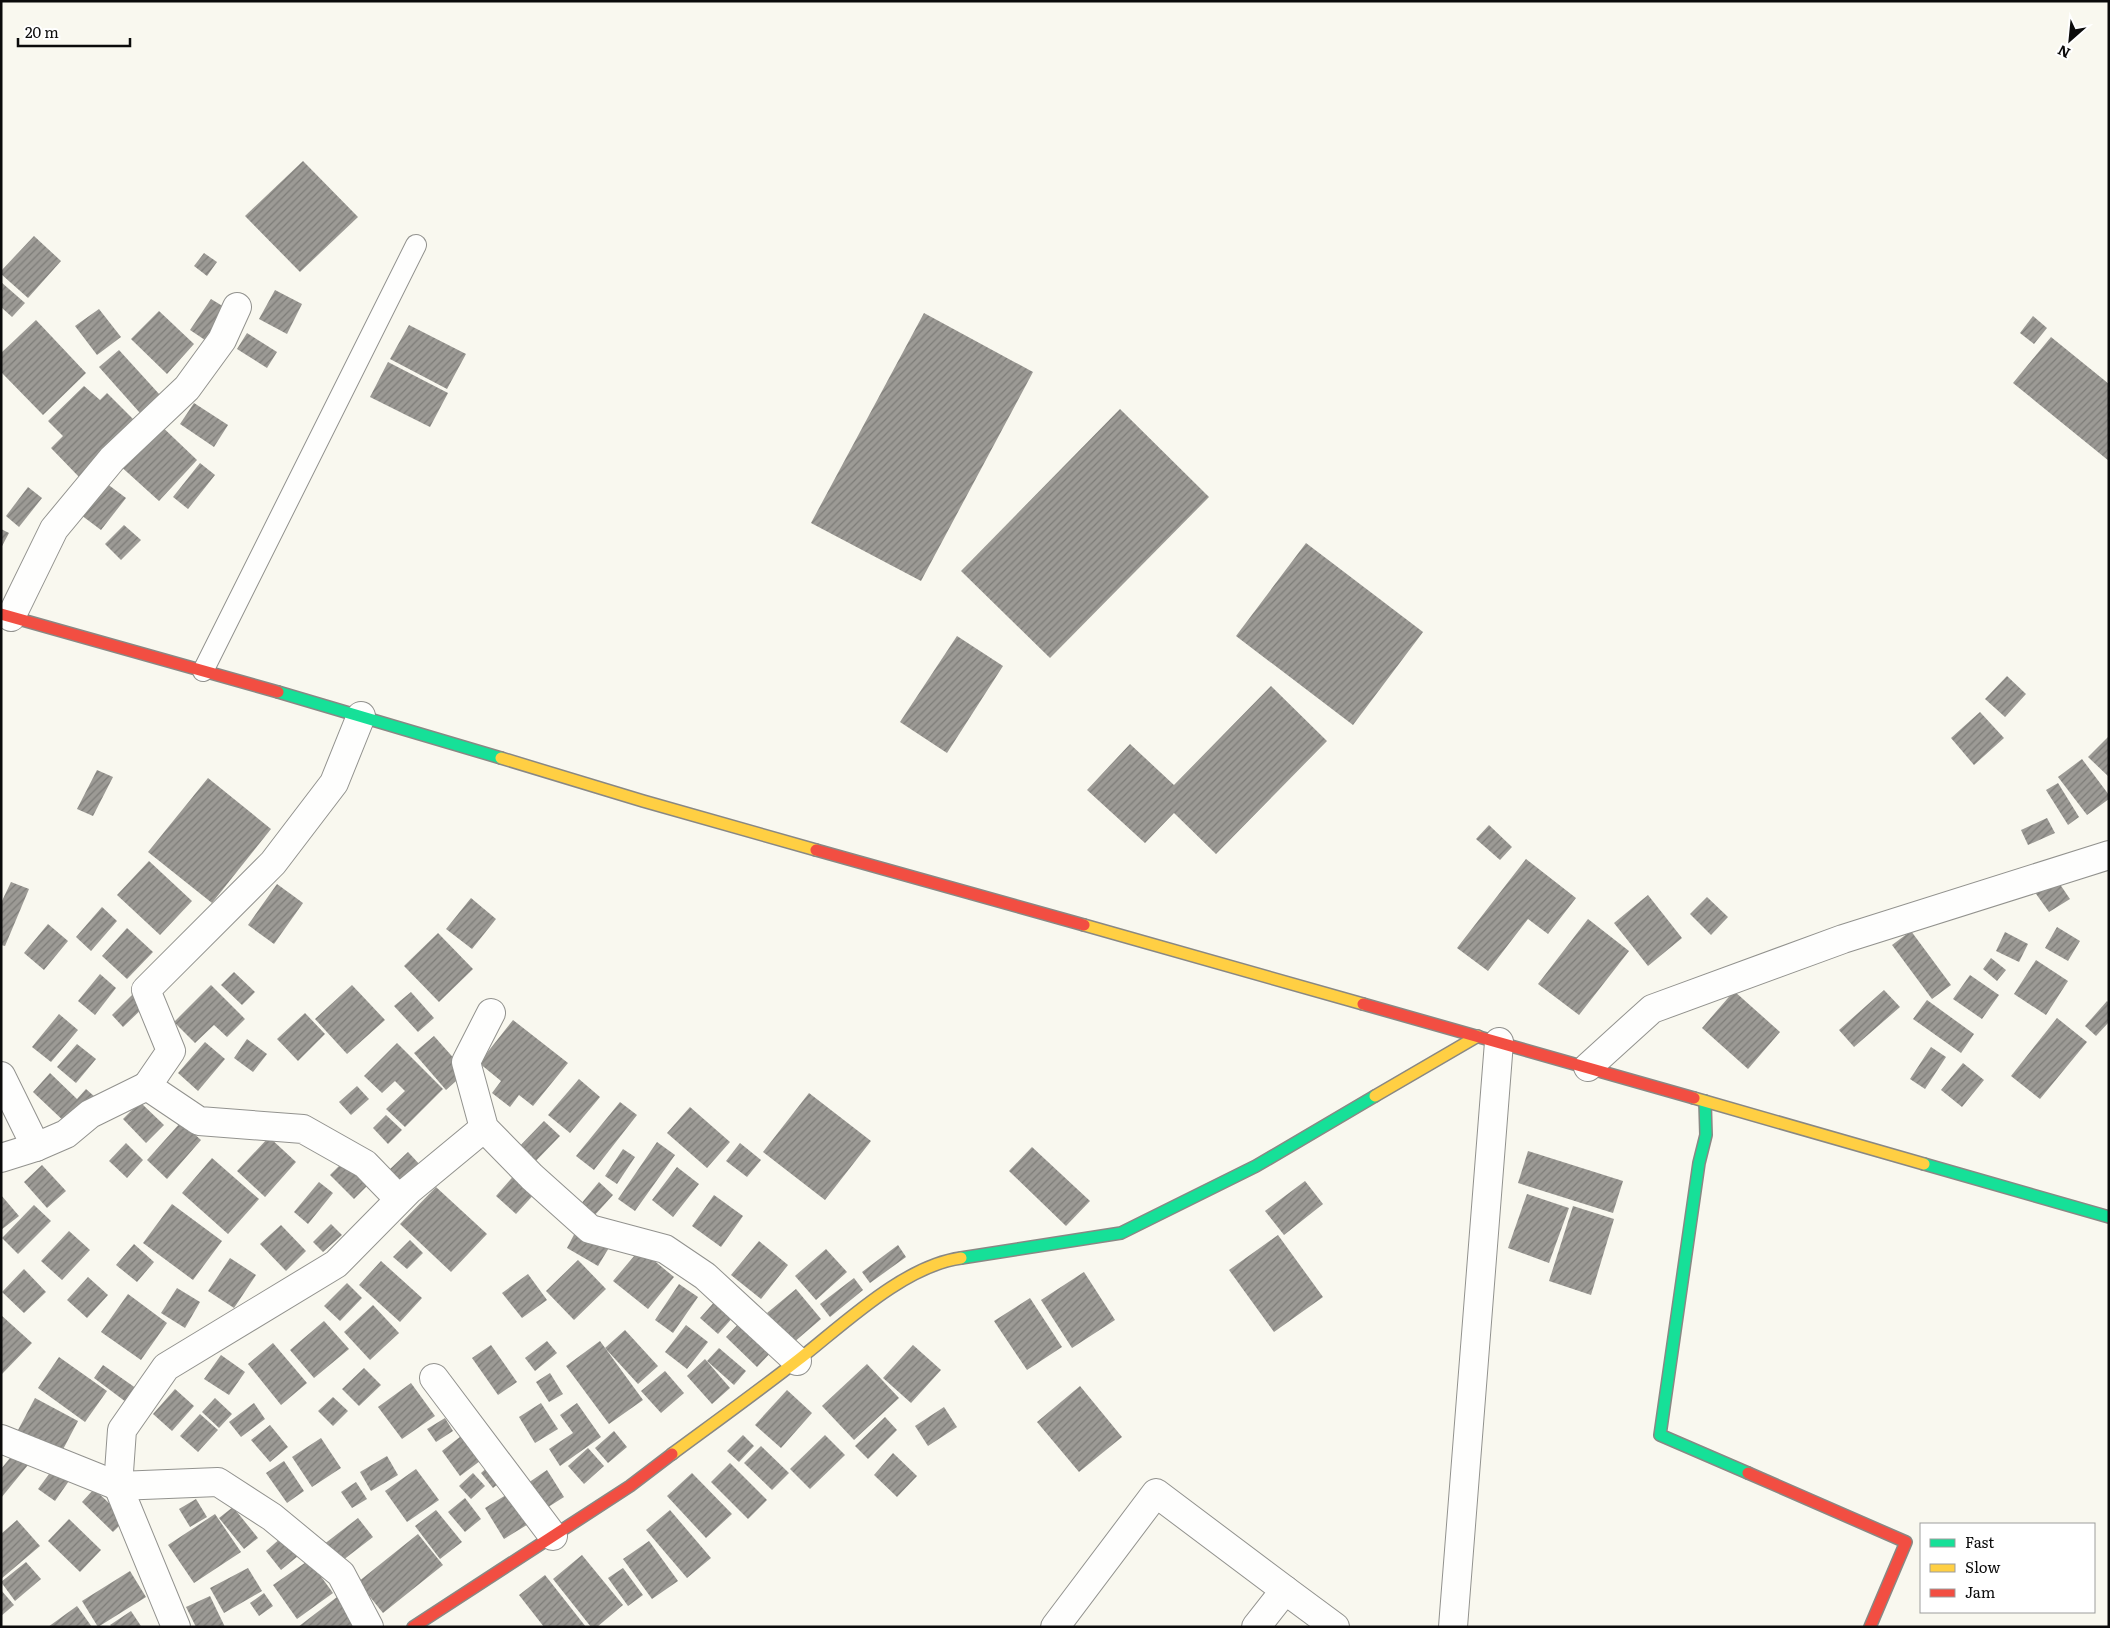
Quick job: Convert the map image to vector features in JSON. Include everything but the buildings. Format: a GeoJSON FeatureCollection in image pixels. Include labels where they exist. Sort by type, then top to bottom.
{"type":"FeatureCollection","features":[{"type":"Feature","properties":{"kind":"main road"},"geometry":{"type":"LineString","coordinates":[[6,616],[361,716],[644,802],[1588,1067],[2109,1216]]}},
{"type":"Feature","properties":{"kind":"main road"},"geometry":{"type":"LineString","coordinates":[[413,1627],[630,1486],[796,1361],[889,1288],[945,1260],[1121,1233],[1256,1166],[1488,1039]]}},
{"type":"Feature","properties":{"kind":"main road"},"geometry":{"type":"LineString","coordinates":[[1705,1101],[1706,1135],[1699,1163],[1660,1435],[1906,1542],[1870,1627]]}},
{"type":"Feature","properties":{"kind":"street"},"geometry":{"type":"LineString","coordinates":[[6,616],[54,529],[112,459],[187,388],[222,340],[237,308]]}},
{"type":"Feature","properties":{"kind":"street"},"geometry":{"type":"LineString","coordinates":[[1,1158],[36,1147],[66,1134],[90,1114],[147,1086],[171,1051],[146,990],[273,864],[334,783],[361,716]]}},
{"type":"Feature","properties":{"kind":"street"},"geometry":{"type":"LineString","coordinates":[[1588,1067],[1652,1009],[1843,938],[2109,855]]}},
{"type":"Feature","properties":{"kind":"street"},"geometry":{"type":"LineString","coordinates":[[491,1013],[466,1062],[484,1128],[532,1178],[590,1229],[665,1249],[705,1276],[796,1361]]}},
{"type":"Feature","properties":{"kind":"street"},"geometry":{"type":"LineString","coordinates":[[1453,1627],[1488,1039]]}},
{"type":"Feature","properties":{"kind":"street"},"geometry":{"type":"LineString","coordinates":[[1,1076],[36,1147]]}},
{"type":"Feature","properties":{"kind":"street"},"geometry":{"type":"LineString","coordinates":[[147,1086],[199,1121],[303,1129],[365,1164],[399,1199]]}},
{"type":"Feature","properties":{"kind":"street"},"geometry":{"type":"LineString","coordinates":[[176,1627],[118,1486],[122,1430],[166,1367],[336,1264],[399,1199],[484,1128]]}},
{"type":"Feature","properties":{"kind":"street"},"geometry":{"type":"LineString","coordinates":[[434,1378],[553,1536]]}},
{"type":"Feature","properties":{"kind":"street"},"geometry":{"type":"LineString","coordinates":[[1,1439],[118,1486],[218,1482],[272,1517],[341,1574],[368,1627]]}},
{"type":"Feature","properties":{"kind":"street"},"geometry":{"type":"LineString","coordinates":[[1055,1627],[1156,1493],[1335,1627]]}},
{"type":"Feature","properties":{"kind":"street"},"geometry":{"type":"LineString","coordinates":[[1256,1627],[1285,1590]]}},
{"type":"Feature","properties":{"kind":"lane"},"geometry":{"type":"LineString","coordinates":[[203,671],[416,245]]}},
{"type":"Feature","properties":{"kind":"traffic: fast"},"geometry":{"type":"LineString","coordinates":[[278,692],[501,758]]}},
{"type":"Feature","properties":{"kind":"traffic: fast"},"geometry":{"type":"LineString","coordinates":[[961,1258],[1121,1233],[1256,1166],[1375,1096]]}},
{"type":"Feature","properties":{"kind":"traffic: fast"},"geometry":{"type":"LineString","coordinates":[[1705,1101],[1706,1135],[1699,1163],[1660,1435],[1748,1473]]}},
{"type":"Feature","properties":{"kind":"traffic: fast"},"geometry":{"type":"LineString","coordinates":[[1924,1164],[2109,1217]]}},
{"type":"Feature","properties":{"kind":"traffic: slow"},"geometry":{"type":"LineString","coordinates":[[501,758],[816,850]]}},
{"type":"Feature","properties":{"kind":"traffic: slow"},"geometry":{"type":"LineString","coordinates":[[1084,925],[1363,1004]]}},
{"type":"Feature","properties":{"kind":"traffic: slow"},"geometry":{"type":"LineString","coordinates":[[1375,1096],[1478,1036]]}},
{"type":"Feature","properties":{"kind":"traffic: slow"},"geometry":{"type":"LineString","coordinates":[[1694,1098],[1924,1164]]}},
{"type":"Feature","properties":{"kind":"traffic: slow"},"geometry":{"type":"LineString","coordinates":[[672,1454],[783,1372],[875,1299],[917,1272],[939,1263],[961,1258]]}},
{"type":"Feature","properties":{"kind":"traffic: jam"},"geometry":{"type":"LineString","coordinates":[[1,614],[278,692]]}},
{"type":"Feature","properties":{"kind":"traffic: jam"},"geometry":{"type":"LineString","coordinates":[[816,850],[1084,925]]}},
{"type":"Feature","properties":{"kind":"traffic: jam"},"geometry":{"type":"LineString","coordinates":[[1363,1004],[1694,1098]]}},
{"type":"Feature","properties":{"kind":"traffic: jam"},"geometry":{"type":"LineString","coordinates":[[413,1627],[630,1486],[672,1454]]}},
{"type":"Feature","properties":{"kind":"traffic: jam"},"geometry":{"type":"LineString","coordinates":[[1748,1473],[1906,1542],[1870,1627]]}}]}
